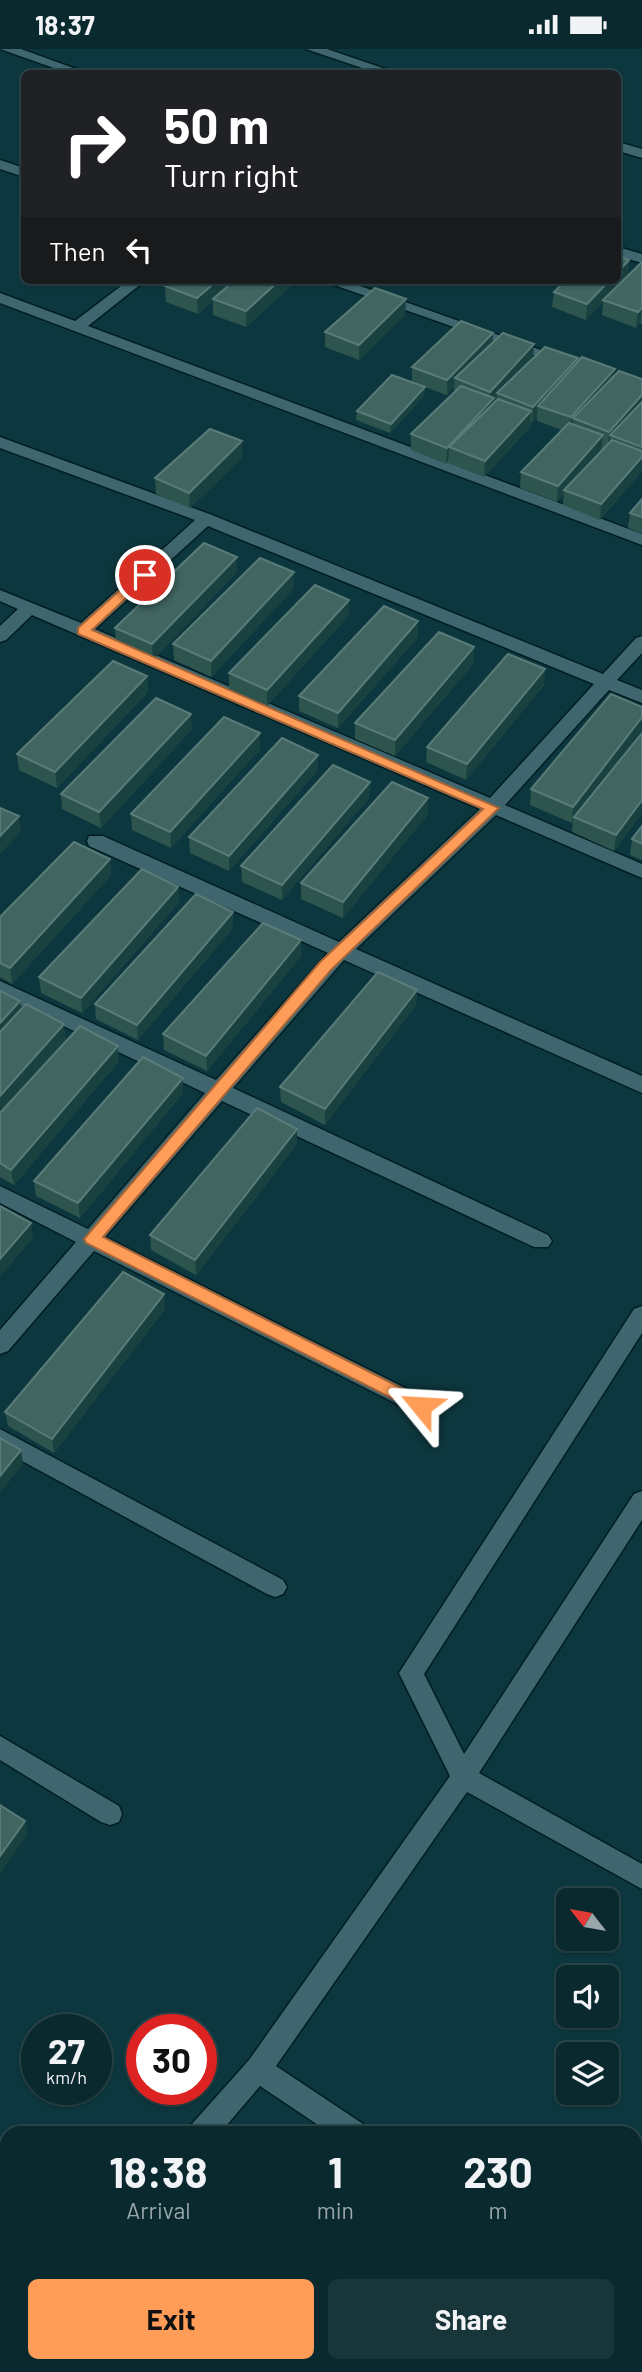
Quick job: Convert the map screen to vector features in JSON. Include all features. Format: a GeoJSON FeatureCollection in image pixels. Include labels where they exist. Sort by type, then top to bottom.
{"type":"FeatureCollection","features":[{"type":"Feature","properties":{"kind":"street"},"geometry":{"type":"LineString","coordinates":[[8,49],[71,70]]}},
{"type":"Feature","properties":{"kind":"street"},"geometry":{"type":"LineString","coordinates":[[313,49],[380,70]]}},
{"type":"Feature","properties":{"kind":"street"},"geometry":{"type":"LineString","coordinates":[[621,147],[642,154]]}},
{"type":"Feature","properties":{"kind":"street"},"geometry":{"type":"LineString","coordinates":[[0,164],[21,172]]}},
{"type":"Feature","properties":{"kind":"street"},"geometry":{"type":"LineString","coordinates":[[621,252],[642,258]]}},
{"type":"Feature","properties":{"kind":"street"},"geometry":{"type":"LineString","coordinates":[[77,327],[133,284]]}},
{"type":"Feature","properties":{"kind":"street"},"geometry":{"type":"LineString","coordinates":[[340,284],[577,366]]}},
{"type":"Feature","properties":{"kind":"street"},"geometry":{"type":"LineString","coordinates":[[0,298],[642,540]]}},
{"type":"Feature","properties":{"kind":"street"},"geometry":{"type":"LineString","coordinates":[[0,442],[206,519],[642,697]]}},
{"type":"Feature","properties":{"kind":"street"},"geometry":{"type":"LineString","coordinates":[[83,631],[206,519]]}},
{"type":"Feature","properties":{"kind":"street"},"geometry":{"type":"LineString","coordinates":[[0,596],[642,871]]}},
{"type":"Feature","properties":{"kind":"street"},"geometry":{"type":"LineString","coordinates":[[0,636],[30,608]]}},
{"type":"Feature","properties":{"kind":"street"},"geometry":{"type":"LineString","coordinates":[[0,1345],[341,951],[492,808],[642,642]]}},
{"type":"Feature","properties":{"kind":"street"},"geometry":{"type":"LineString","coordinates":[[96,841],[642,1086]]}},
{"type":"Feature","properties":{"kind":"street"},"geometry":{"type":"LineString","coordinates":[[0,988],[541,1241]]}},
{"type":"Feature","properties":{"kind":"street"},"geometry":{"type":"LineString","coordinates":[[0,1193],[421,1406]]}},
{"type":"Feature","properties":{"kind":"street"},"geometry":{"type":"LineString","coordinates":[[642,1315],[411,1673],[463,1777],[642,1877]]}},
{"type":"Feature","properties":{"kind":"street"},"geometry":{"type":"LineString","coordinates":[[0,1438],[275,1587]]}},
{"type":"Feature","properties":{"kind":"street"},"geometry":{"type":"LineString","coordinates":[[208,2126],[258,2069],[463,1777],[642,1501]]}},
{"type":"Feature","properties":{"kind":"street"},"geometry":{"type":"LineString","coordinates":[[0,1747],[110,1814]]}},
{"type":"Feature","properties":{"kind":"street"},"geometry":{"type":"LineString","coordinates":[[258,2069],[343,2126]]}},
{"type":"Feature","properties":{"kind":"building"},"geometry":{"type":"Polygon","coordinates":[[[621,257],[629,260],[621,269],[621,257]]]}},
{"type":"Feature","properties":{"kind":"building"},"geometry":{"type":"Polygon","coordinates":[[[642,262],[642,308],[638,312],[603,300],[642,262]]]}},
{"type":"Feature","properties":{"kind":"building"},"geometry":{"type":"Polygon","coordinates":[[[168,284],[213,284],[197,298],[165,286],[168,284]]]}},
{"type":"Feature","properties":{"kind":"building"},"geometry":{"type":"Polygon","coordinates":[[[230,284],[276,284],[246,311],[213,299],[230,284]]]}},
{"type":"Feature","properties":{"kind":"building"},"geometry":{"type":"Polygon","coordinates":[[[562,284],[606,284],[587,304],[554,292],[562,284]]]}},
{"type":"Feature","properties":{"kind":"building"},"geometry":{"type":"Polygon","coordinates":[[[375,288],[406,299],[359,345],[325,332],[375,288]]]}},
{"type":"Feature","properties":{"kind":"building"},"geometry":{"type":"Polygon","coordinates":[[[461,321],[493,333],[447,380],[412,367],[461,321]]]}},
{"type":"Feature","properties":{"kind":"building"},"geometry":{"type":"Polygon","coordinates":[[[503,333],[534,344],[490,392],[455,378],[503,333]]]}},
{"type":"Feature","properties":{"kind":"building"},"geometry":{"type":"Polygon","coordinates":[[[545,347],[578,358],[533,407],[497,393],[545,347]]]}},
{"type":"Feature","properties":{"kind":"building"},"geometry":{"type":"Polygon","coordinates":[[[582,357],[615,369],[571,417],[538,406],[582,357]]]}},
{"type":"Feature","properties":{"kind":"building"},"geometry":{"type":"Polygon","coordinates":[[[619,371],[642,379],[642,395],[609,432],[573,418],[619,371]]]}},
{"type":"Feature","properties":{"kind":"building"},"geometry":{"type":"Polygon","coordinates":[[[392,375],[425,387],[391,424],[357,411],[392,375]]]}},
{"type":"Feature","properties":{"kind":"building"},"geometry":{"type":"Polygon","coordinates":[[[461,386],[494,398],[447,448],[411,434],[461,386]]]}},
{"type":"Feature","properties":{"kind":"building"},"geometry":{"type":"Polygon","coordinates":[[[498,399],[531,411],[485,461],[449,447],[498,399]]]}},
{"type":"Feature","properties":{"kind":"building"},"geometry":{"type":"Polygon","coordinates":[[[642,402],[642,447],[610,435],[642,402]]]}},
{"type":"Feature","properties":{"kind":"building"},"geometry":{"type":"Polygon","coordinates":[[[569,423],[603,435],[558,486],[521,472],[569,423]]]}},
{"type":"Feature","properties":{"kind":"building"},"geometry":{"type":"Polygon","coordinates":[[[210,429],[242,441],[189,493],[155,478],[210,429]]]}},
{"type":"Feature","properties":{"kind":"building"},"geometry":{"type":"Polygon","coordinates":[[[612,440],[642,451],[642,457],[601,504],[564,490],[612,440]]]}},
{"type":"Feature","properties":{"kind":"building"},"geometry":{"type":"Polygon","coordinates":[[[642,499],[642,517],[630,513],[642,499]]]}},
{"type":"Feature","properties":{"kind":"building"},"geometry":{"type":"Polygon","coordinates":[[[204,543],[237,557],[152,644],[115,628],[204,543]]]}},
{"type":"Feature","properties":{"kind":"building"},"geometry":{"type":"Polygon","coordinates":[[[260,558],[294,572],[211,661],[173,644],[260,558]]]}},
{"type":"Feature","properties":{"kind":"building"},"geometry":{"type":"Polygon","coordinates":[[[315,585],[349,600],[267,690],[229,673],[315,585]]]}},
{"type":"Feature","properties":{"kind":"building"},"geometry":{"type":"Polygon","coordinates":[[[384,606],[418,621],[338,713],[299,696],[384,606]]]}},
{"type":"Feature","properties":{"kind":"building"},"geometry":{"type":"Polygon","coordinates":[[[439,632],[474,647],[395,740],[355,723],[439,632]]]}},
{"type":"Feature","properties":{"kind":"building"},"geometry":{"type":"Polygon","coordinates":[[[508,654],[545,669],[467,764],[427,747],[508,654]]]}},
{"type":"Feature","properties":{"kind":"building"},"geometry":{"type":"Polygon","coordinates":[[[113,661],[147,676],[55,772],[17,754],[113,661]]]}},
{"type":"Feature","properties":{"kind":"building"},"geometry":{"type":"Polygon","coordinates":[[[611,694],[642,707],[642,717],[573,807],[531,789],[611,694]]]}},
{"type":"Feature","properties":{"kind":"building"},"geometry":{"type":"Polygon","coordinates":[[[156,698],[191,714],[99,812],[61,794],[156,698]]]}},
{"type":"Feature","properties":{"kind":"building"},"geometry":{"type":"Polygon","coordinates":[[[224,717],[260,733],[170,832],[131,814],[224,717]]]}},
{"type":"Feature","properties":{"kind":"building"},"geometry":{"type":"Polygon","coordinates":[[[642,733],[642,800],[616,835],[574,817],[642,733]]]}},
{"type":"Feature","properties":{"kind":"building"},"geometry":{"type":"Polygon","coordinates":[[[282,738],[318,755],[229,856],[189,837],[282,738]]]}},
{"type":"Feature","properties":{"kind":"building"},"geometry":{"type":"Polygon","coordinates":[[[333,765],[370,782],[282,885],[241,866],[333,765]]]}},
{"type":"Feature","properties":{"kind":"building"},"geometry":{"type":"Polygon","coordinates":[[[392,782],[428,798],[343,902],[301,883],[392,782]]]}},
{"type":"Feature","properties":{"kind":"building"},"geometry":{"type":"Polygon","coordinates":[[[0,808],[19,816],[0,836],[0,808]]]}},
{"type":"Feature","properties":{"kind":"building"},"geometry":{"type":"Polygon","coordinates":[[[642,826],[642,844],[632,839],[642,826]]]}},
{"type":"Feature","properties":{"kind":"building"},"geometry":{"type":"Polygon","coordinates":[[[74,842],[110,859],[10,968],[0,963],[0,917],[74,842]]]}},
{"type":"Feature","properties":{"kind":"building"},"geometry":{"type":"Polygon","coordinates":[[[142,869],[178,887],[81,998],[39,977],[142,869]]]}},
{"type":"Feature","properties":{"kind":"building"},"geometry":{"type":"Polygon","coordinates":[[[196,894],[233,912],[137,1025],[95,1004],[196,894]]]}},
{"type":"Feature","properties":{"kind":"building"},"geometry":{"type":"Polygon","coordinates":[[[263,923],[301,940],[206,1056],[163,1034],[263,923]]]}},
{"type":"Feature","properties":{"kind":"building"},"geometry":{"type":"Polygon","coordinates":[[[378,972],[417,990],[325,1109],[280,1087],[378,972]]]}},
{"type":"Feature","properties":{"kind":"building"},"geometry":{"type":"Polygon","coordinates":[[[0,991],[20,1001],[0,1023],[0,991]]]}},
{"type":"Feature","properties":{"kind":"building"},"geometry":{"type":"Polygon","coordinates":[[[26,1004],[64,1024],[0,1096],[0,1032],[26,1004]]]}},
{"type":"Feature","properties":{"kind":"building"},"geometry":{"type":"Polygon","coordinates":[[[80,1026],[118,1046],[11,1170],[0,1163],[0,1113],[80,1026]]]}},
{"type":"Feature","properties":{"kind":"building"},"geometry":{"type":"Polygon","coordinates":[[[143,1057],[183,1078],[78,1203],[34,1181],[143,1057]]]}},
{"type":"Feature","properties":{"kind":"building"},"geometry":{"type":"Polygon","coordinates":[[[257,1108],[297,1129],[195,1260],[150,1235],[257,1108]]]}},
{"type":"Feature","properties":{"kind":"building"},"geometry":{"type":"Polygon","coordinates":[[[0,1206],[31,1223],[0,1259],[0,1206]]]}},
{"type":"Feature","properties":{"kind":"building"},"geometry":{"type":"Polygon","coordinates":[[[123,1272],[164,1294],[52,1439],[5,1412],[123,1272]]]}},
{"type":"Feature","properties":{"kind":"building"},"geometry":{"type":"Polygon","coordinates":[[[0,1438],[21,1450],[0,1476],[0,1438]]]}},
{"type":"Feature","properties":{"kind":"building"},"geometry":{"type":"Polygon","coordinates":[[[0,1805],[25,1821],[0,1856],[0,1805]]]}},
{"type":"Feature","properties":{"kind":"route"},"geometry":{"type":"LineString","coordinates":[[145,575],[83,631],[492,808],[326,966],[92,1239],[421,1406]]}}]}
